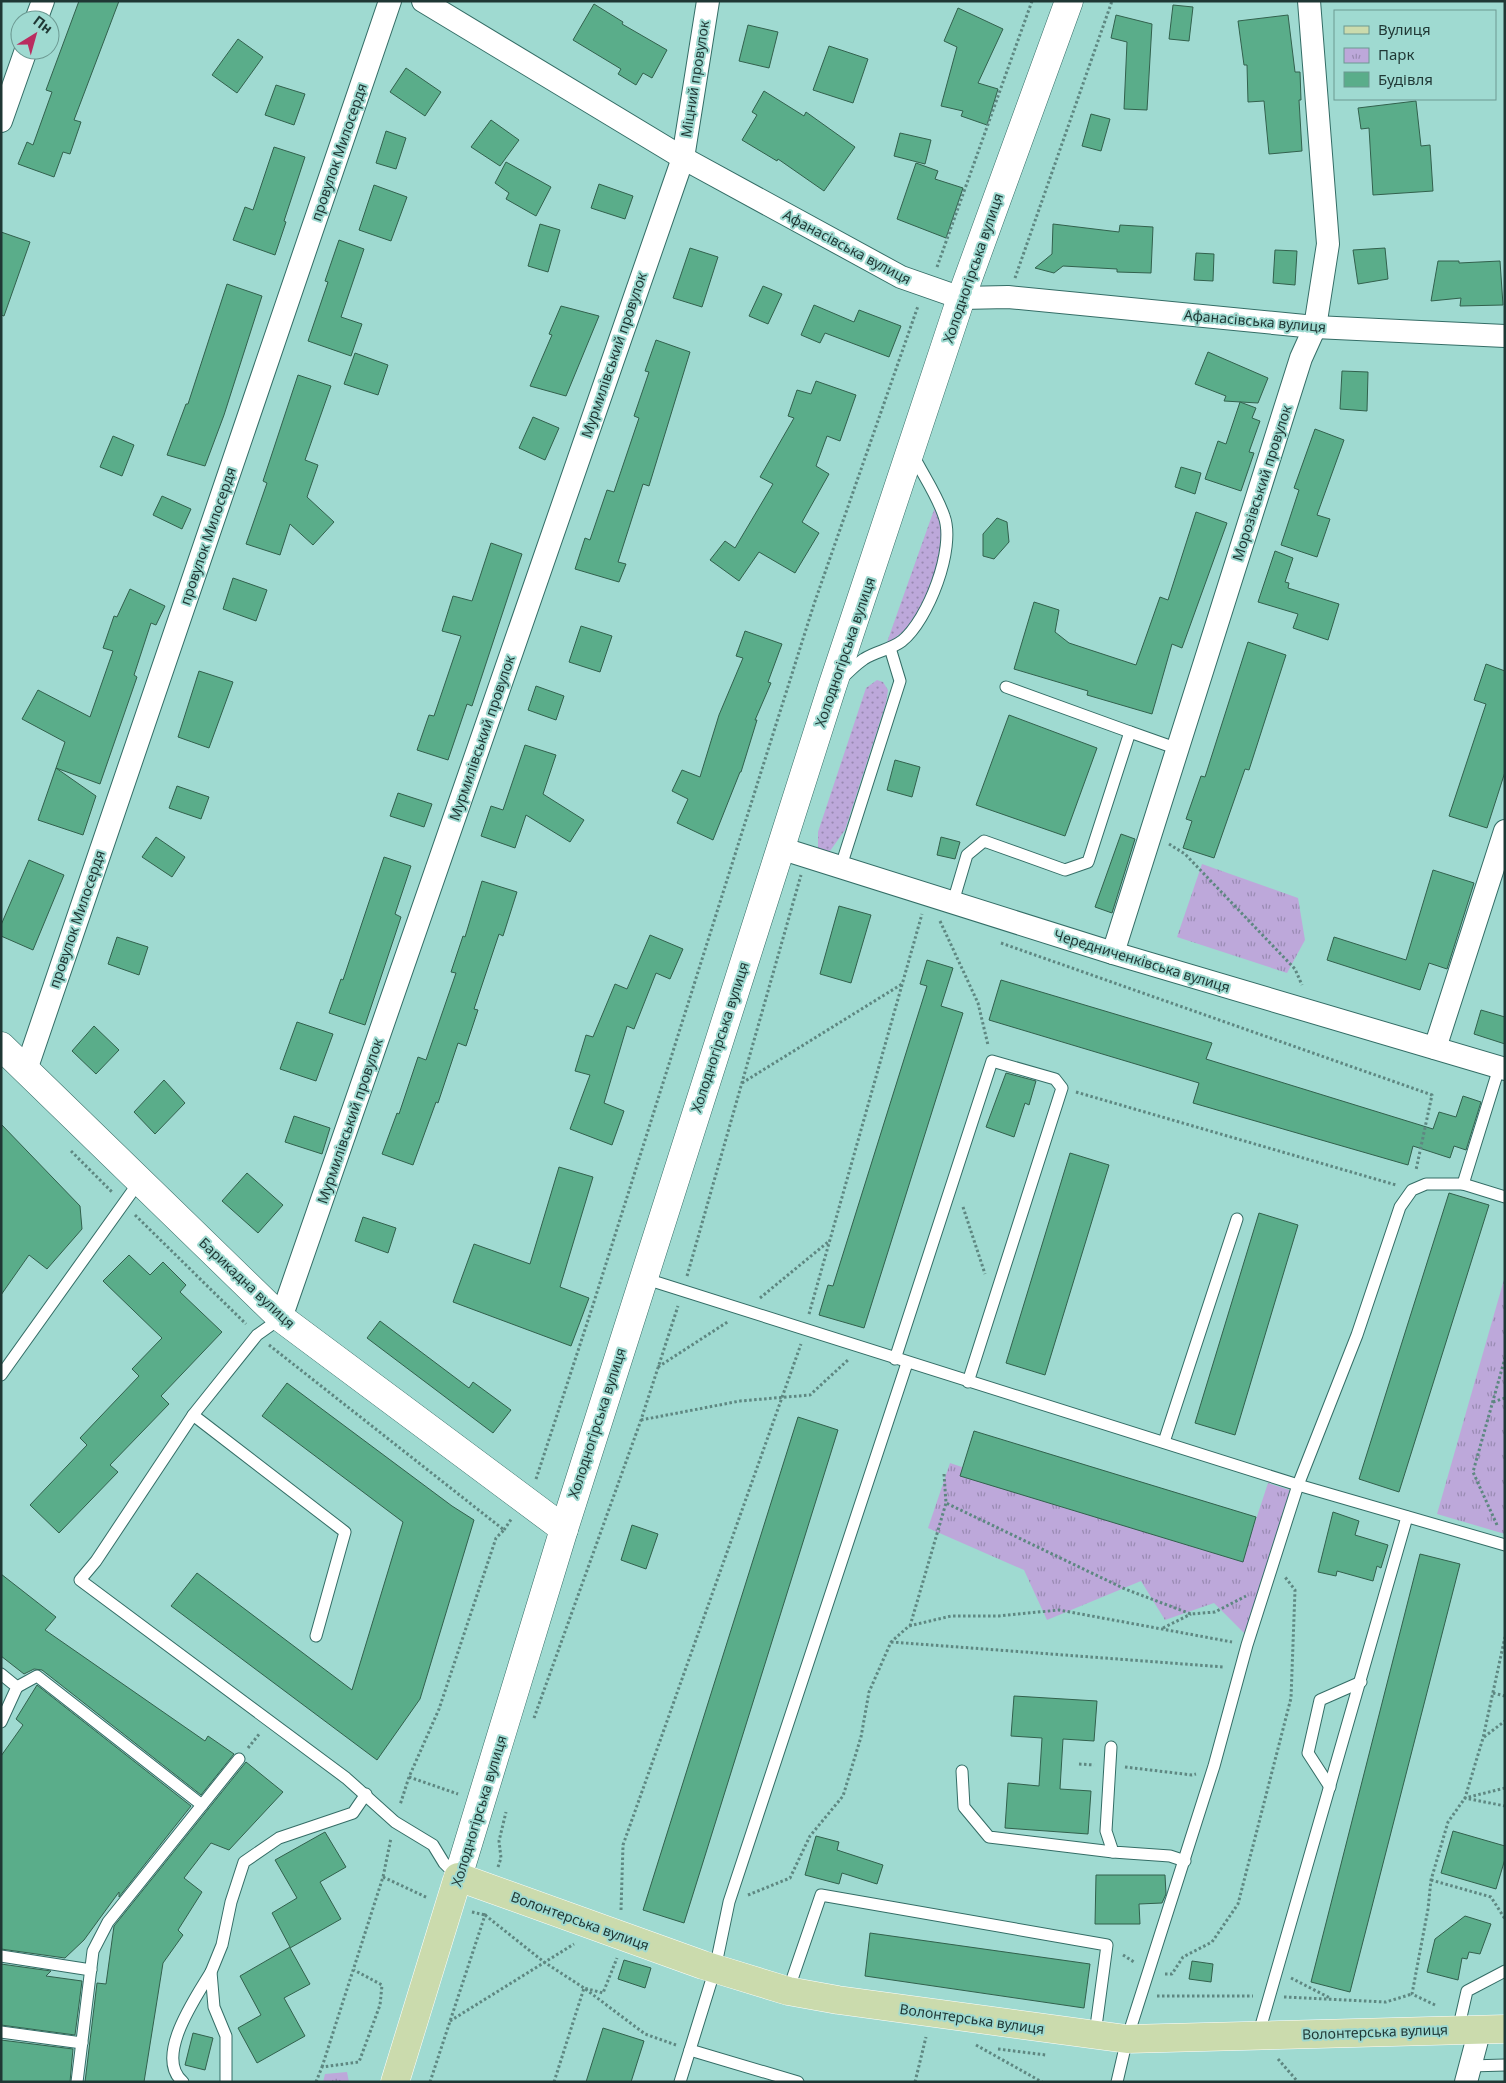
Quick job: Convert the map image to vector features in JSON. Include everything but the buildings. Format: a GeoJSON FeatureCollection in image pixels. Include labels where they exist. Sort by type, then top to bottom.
{"type":"FeatureCollection","features":[{"type":"Feature","properties":{"kind":"main road","name":"Холодногірська вулиця"},"geometry":{"type":"LineString","coordinates":[[395,2082],[564,1528],[832,687],[961,298],[1069,1]]}},
{"type":"Feature","properties":{"kind":"main road","name":"Барикадна вулиця"},"geometry":{"type":"LineString","coordinates":[[1,1046],[26,1070],[131,1192],[281,1318],[564,1528]]}},
{"type":"Feature","properties":{"kind":"main road","name":"Волонтерська вулиця"},"geometry":{"type":"LineString","coordinates":[[458,1877],[620,1937],[715,1968],[788,1991],[838,2000],[1127,2040],[1481,2029]]}},
{"type":"Feature","properties":{"kind":"street","name":"провулок Милосердя"},"geometry":{"type":"LineString","coordinates":[[26,1070],[390,1]]}},
{"type":"Feature","properties":{"kind":"street","name":"Афанасівська вулиця"},"geometry":{"type":"LineString","coordinates":[[423,1],[683,158],[901,277],[961,298],[1008,297],[1315,327],[1505,336]]}},
{"type":"Feature","properties":{"kind":"street","name":"Міцний провулок"},"geometry":{"type":"LineString","coordinates":[[683,158],[708,1]]}},
{"type":"Feature","properties":{"kind":"street","name":"Морозівський провулок"},"geometry":{"type":"LineString","coordinates":[[1113,953],[1302,358],[1315,327],[1328,244],[1310,1]]}},
{"type":"Feature","properties":{"kind":"street"},"geometry":{"type":"LineString","coordinates":[[1,121],[22,60]]}},
{"type":"Feature","properties":{"kind":"street","name":"Мурмилівський провулок"},"geometry":{"type":"LineString","coordinates":[[281,1318],[683,158]]}},
{"type":"Feature","properties":{"kind":"street"},"geometry":{"type":"LineString","coordinates":[[1435,1048],[1505,831]]}},
{"type":"Feature","properties":{"kind":"street","name":"Чередниченківська вулиця"},"geometry":{"type":"LineString","coordinates":[[780,848],[1113,953],[1502,1068]]}},
{"type":"Feature","properties":{"kind":"street"},"geometry":{"type":"LineString","coordinates":[[1468,2074],[1481,2029]]}},
{"type":"Feature","properties":{"kind":"lane"},"geometry":{"type":"LineString","coordinates":[[832,687],[864,659],[890,648],[902,640],[921,621],[934,591],[949,537],[944,516],[911,452]]}},
{"type":"Feature","properties":{"kind":"lane"},"geometry":{"type":"LineString","coordinates":[[841,866],[900,681],[890,648]]}},
{"type":"Feature","properties":{"kind":"lane"},"geometry":{"type":"LineString","coordinates":[[1006,688],[1178,749]]}},
{"type":"Feature","properties":{"kind":"lane"},"geometry":{"type":"LineString","coordinates":[[953,902],[967,855],[984,841],[1066,870],[1088,862],[1130,732]]}},
{"type":"Feature","properties":{"kind":"lane"},"geometry":{"type":"LineString","coordinates":[[895,1359],[992,1061],[1054,1078],[1062,1088],[968,1382]]}},
{"type":"Feature","properties":{"kind":"lane"},"geometry":{"type":"LineString","coordinates":[[1463,1184],[1502,1068]]}},
{"type":"Feature","properties":{"kind":"lane"},"geometry":{"type":"LineString","coordinates":[[1118,2082],[1127,2040],[1185,1861],[1214,1766],[1247,1645],[1273,1562],[1298,1485],[1356,1335],[1400,1207],[1412,1190],[1426,1184],[1463,1184],[1505,1197]]}},
{"type":"Feature","properties":{"kind":"lane"},"geometry":{"type":"LineString","coordinates":[[1,1375],[131,1192]]}},
{"type":"Feature","properties":{"kind":"lane"},"geometry":{"type":"LineString","coordinates":[[1164,1442],[1237,1218]]}},
{"type":"Feature","properties":{"kind":"lane"},"geometry":{"type":"LineString","coordinates":[[643,1278],[1298,1485],[1505,1545]]}},
{"type":"Feature","properties":{"kind":"lane"},"geometry":{"type":"LineString","coordinates":[[281,1318],[257,1336],[193,1415],[96,1561],[80,1580],[366,1794],[395,1822],[433,1845],[444,1863],[458,1877]]}},
{"type":"Feature","properties":{"kind":"lane"},"geometry":{"type":"LineString","coordinates":[[680,2082],[715,1968],[729,1902],[908,1363]]}},
{"type":"Feature","properties":{"kind":"lane"},"geometry":{"type":"LineString","coordinates":[[193,1415],[345,1532],[316,1636]]}},
{"type":"Feature","properties":{"kind":"lane"},"geometry":{"type":"LineString","coordinates":[[1258,2036],[1407,1517]]}},
{"type":"Feature","properties":{"kind":"lane"},"geometry":{"type":"LineString","coordinates":[[1,1674],[17,1687]]}},
{"type":"Feature","properties":{"kind":"lane"},"geometry":{"type":"LineString","coordinates":[[1,1722],[17,1687],[37,1676],[202,1805]]}},
{"type":"Feature","properties":{"kind":"lane"},"geometry":{"type":"LineString","coordinates":[[1330,1787],[1308,1753],[1320,1700],[1361,1682]]}},
{"type":"Feature","properties":{"kind":"lane"},"geometry":{"type":"LineString","coordinates":[[1111,1747],[1106,1831],[1113,1852]]}},
{"type":"Feature","properties":{"kind":"lane"},"geometry":{"type":"LineString","coordinates":[[77,2082],[94,1951],[108,1922],[239,1759]]}},
{"type":"Feature","properties":{"kind":"lane"},"geometry":{"type":"LineString","coordinates":[[962,1771],[964,1807],[989,1837],[1113,1852],[1170,1856],[1185,1861]]}},
{"type":"Feature","properties":{"kind":"lane"},"geometry":{"type":"LineString","coordinates":[[183,2082],[179,2078],[173,2059],[175,2037],[211,1972],[222,1945],[231,1902],[244,1862],[279,1838],[353,1813],[366,1794]]}},
{"type":"Feature","properties":{"kind":"lane"},"geometry":{"type":"LineString","coordinates":[[788,1991],[821,1895],[1108,1945],[1095,2036]]}},
{"type":"Feature","properties":{"kind":"lane"},"geometry":{"type":"LineString","coordinates":[[1,1956],[91,1970]]}},
{"type":"Feature","properties":{"kind":"lane"},"geometry":{"type":"LineString","coordinates":[[1481,2029],[1467,1991],[1505,1971]]}},
{"type":"Feature","properties":{"kind":"lane"},"geometry":{"type":"LineString","coordinates":[[211,1972],[214,2006],[226,2036],[226,2082]]}},
{"type":"Feature","properties":{"kind":"lane"},"geometry":{"type":"LineString","coordinates":[[1,2032],[82,2043]]}},
{"type":"Feature","properties":{"kind":"lane"},"geometry":{"type":"LineString","coordinates":[[690,2050],[798,2082]]}},
{"type":"Feature","properties":{"kind":"lane"},"geometry":{"type":"LineString","coordinates":[[1468,2074],[1505,2066]]}},
{"type":"Feature","properties":{"kind":"path"},"geometry":{"type":"LineString","coordinates":[[1008,297],[1112,1]]}},
{"type":"Feature","properties":{"kind":"path"},"geometry":{"type":"LineString","coordinates":[[401,1801],[409,1776],[439,1709],[496,1538],[504,1530],[535,1482],[593,1305],[775,724],[819,591]]}},
{"type":"Feature","properties":{"kind":"path"},"geometry":{"type":"LineString","coordinates":[[1151,834],[1185,854],[1295,969],[1315,1014]]}},
{"type":"Feature","properties":{"kind":"path"},"geometry":{"type":"LineString","coordinates":[[533,1721],[641,1420],[682,1291],[806,855]]}},
{"type":"Feature","properties":{"kind":"path"},"geometry":{"type":"LineString","coordinates":[[927,894],[978,1003],[992,1061]]}},
{"type":"Feature","properties":{"kind":"path"},"geometry":{"type":"LineString","coordinates":[[811,1305],[927,894]]}},
{"type":"Feature","properties":{"kind":"path"},"geometry":{"type":"LineString","coordinates":[[940,921],[949,925]]}},
{"type":"Feature","properties":{"kind":"path"},"geometry":{"type":"LineString","coordinates":[[995,941],[1432,1095],[1412,1190],[1062,1088]]}},
{"type":"Feature","properties":{"kind":"path"},"geometry":{"type":"LineString","coordinates":[[741,1084],[902,984]]}},
{"type":"Feature","properties":{"kind":"path"},"geometry":{"type":"LineString","coordinates":[[69,1149],[131,1192],[257,1336],[504,1530]]}},
{"type":"Feature","properties":{"kind":"path"},"geometry":{"type":"LineString","coordinates":[[953,1179],[994,1301]]}},
{"type":"Feature","properties":{"kind":"path"},"geometry":{"type":"LineString","coordinates":[[658,1367],[745,1311],[828,1242]]}},
{"type":"Feature","properties":{"kind":"path"},"geometry":{"type":"LineString","coordinates":[[584,1988],[603,1993],[620,1952],[623,1845],[806,1330]]}},
{"type":"Feature","properties":{"kind":"path"},"geometry":{"type":"LineString","coordinates":[[641,1420],[740,1401],[810,1395],[861,1348]]}},
{"type":"Feature","properties":{"kind":"path"},"geometry":{"type":"LineString","coordinates":[[1501,1532],[1473,1472],[1505,1358]]}},
{"type":"Feature","properties":{"kind":"path"},"geometry":{"type":"LineString","coordinates":[[1492,1402],[1505,1398]]}},
{"type":"Feature","properties":{"kind":"path"},"geometry":{"type":"LineString","coordinates":[[909,1626],[946,1503],[944,1474]]}},
{"type":"Feature","properties":{"kind":"path"},"geometry":{"type":"LineString","coordinates":[[946,1503],[1125,1589],[1191,1614]]}},
{"type":"Feature","properties":{"kind":"path"},"geometry":{"type":"LineString","coordinates":[[1108,1945],[1150,1973],[1172,1974],[1183,1957],[1212,1942],[1238,1904],[1291,1698],[1296,1590],[1273,1562]]}},
{"type":"Feature","properties":{"kind":"path"},"geometry":{"type":"LineString","coordinates":[[1162,1628],[1191,1614],[1215,1612],[1266,1585]]}},
{"type":"Feature","properties":{"kind":"path"},"geometry":{"type":"LineString","coordinates":[[729,1902],[790,1878],[810,1836],[843,1796],[861,1737],[870,1692],[891,1642],[909,1626],[951,1616],[999,1616],[1059,1610],[1247,1645]]}},
{"type":"Feature","properties":{"kind":"path"},"geometry":{"type":"LineString","coordinates":[[1437,2006],[1412,1994],[1428,1909],[1431,1880],[1448,1822],[1464,1798],[1483,1738],[1505,1637]]}},
{"type":"Feature","properties":{"kind":"path"},"geometry":{"type":"LineString","coordinates":[[891,1642],[1241,1668]]}},
{"type":"Feature","properties":{"kind":"path"},"geometry":{"type":"LineString","coordinates":[[1494,1693],[1505,1696]]}},
{"type":"Feature","properties":{"kind":"path"},"geometry":{"type":"LineString","coordinates":[[239,1759],[270,1721]]}},
{"type":"Feature","properties":{"kind":"path"},"geometry":{"type":"LineString","coordinates":[[1483,1738],[1505,1721]]}},
{"type":"Feature","properties":{"kind":"path"},"geometry":{"type":"LineString","coordinates":[[1078,1764],[1109,1765],[1192,1775],[1214,1766]]}},
{"type":"Feature","properties":{"kind":"path"},"geometry":{"type":"LineString","coordinates":[[1464,1798],[1505,1788]]}},
{"type":"Feature","properties":{"kind":"path"},"geometry":{"type":"LineString","coordinates":[[1464,1798],[1505,1806]]}},
{"type":"Feature","properties":{"kind":"path"},"geometry":{"type":"LineString","coordinates":[[430,2082],[485,1915],[491,1888],[501,1858],[499,1841],[506,1811]]}},
{"type":"Feature","properties":{"kind":"path"},"geometry":{"type":"LineString","coordinates":[[316,2082],[383,1877],[395,1822]]}},
{"type":"Feature","properties":{"kind":"path"},"geometry":{"type":"LineString","coordinates":[[1431,1880],[1491,1897],[1505,1920]]}},
{"type":"Feature","properties":{"kind":"path"},"geometry":{"type":"LineString","coordinates":[[485,1915],[544,1962],[584,1988],[645,2034],[690,2050]]}},
{"type":"Feature","properties":{"kind":"path"},"geometry":{"type":"LineString","coordinates":[[450,2021],[581,1939]]}},
{"type":"Feature","properties":{"kind":"path"},"geometry":{"type":"LineString","coordinates":[[322,2067],[359,2062],[380,2005],[382,1985],[354,1970]]}},
{"type":"Feature","properties":{"kind":"path"},"geometry":{"type":"LineString","coordinates":[[1276,1975],[1293,1979],[1332,2000]]}},
{"type":"Feature","properties":{"kind":"path"},"geometry":{"type":"LineString","coordinates":[[554,2082],[584,1988]]}},
{"type":"Feature","properties":{"kind":"path"},"geometry":{"type":"LineString","coordinates":[[915,2082],[926,2037]]}},
{"type":"Feature","properties":{"kind":"path"},"geometry":{"type":"LineString","coordinates":[[976,2045],[1042,2082]]}},
{"type":"Feature","properties":{"kind":"green space"},"geometry":{"type":"Polygon","coordinates":[[[935,507],[948,539],[922,617],[886,645],[935,507]]]}},
{"type":"Feature","properties":{"kind":"green space"},"geometry":{"type":"Polygon","coordinates":[[[877,680],[883,682],[888,690],[886,703],[845,830],[830,851],[818,851],[818,832],[866,688],[877,680]]]}},
{"type":"Feature","properties":{"kind":"green space"},"geometry":{"type":"Polygon","coordinates":[[[1202,864],[1298,898],[1305,940],[1287,973],[1177,937],[1202,864]]]}},
{"type":"Feature","properties":{"kind":"green space"},"geometry":{"type":"Polygon","coordinates":[[[1505,1276],[1505,1534],[1437,1514],[1505,1276]]]}},
{"type":"Feature","properties":{"kind":"green space"},"geometry":{"type":"Polygon","coordinates":[[[950,1463],[1242,1562],[1268,1483],[1290,1490],[1245,1634],[1214,1603],[1165,1620],[1141,1581],[1047,1620],[1024,1570],[928,1528],[950,1463]]]}},
{"type":"Feature","properties":{"kind":"green space"},"geometry":{"type":"Polygon","coordinates":[[[347,2072],[349,2082],[323,2082],[325,2074],[347,2072]]]}}]}
